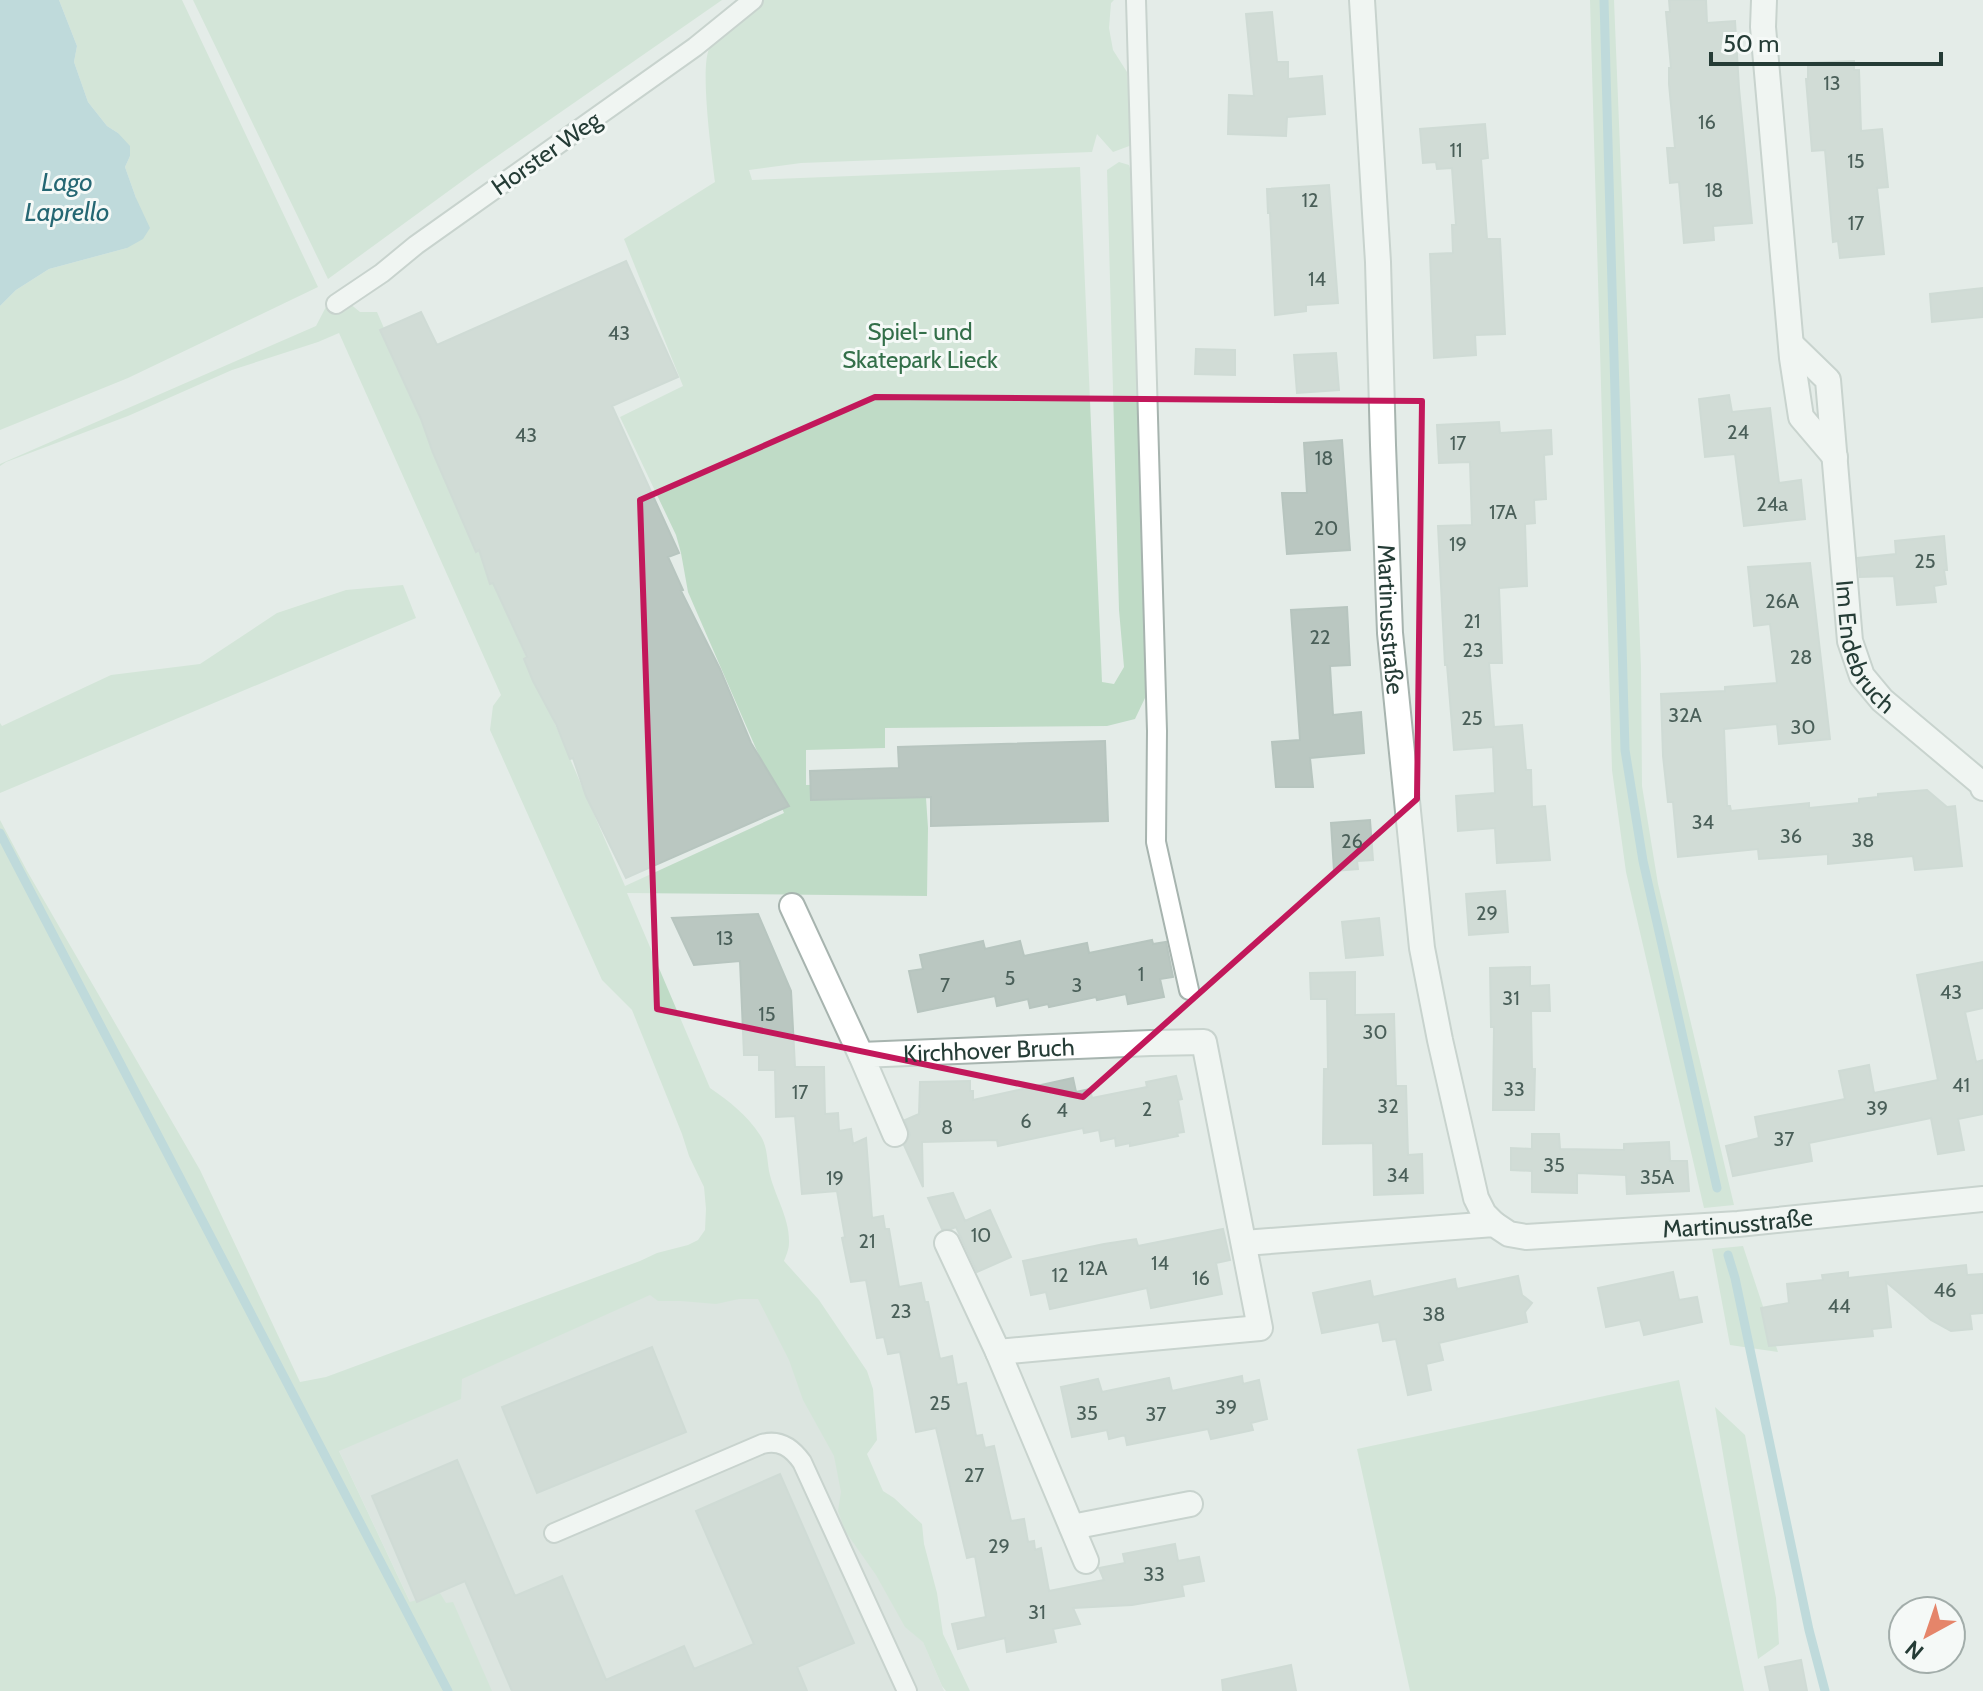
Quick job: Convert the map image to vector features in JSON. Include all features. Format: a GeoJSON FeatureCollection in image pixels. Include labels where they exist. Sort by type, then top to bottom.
{"type":"FeatureCollection","features":[{"type":"Feature","properties":{"kind":"street","name":"Martinusstraße"},"geometry":{"type":"LineString","coordinates":[[1362,0],[1378,262],[1390,633],[1422,948],[1476,1198],[1484,1214],[1509,1234],[1526,1237],[1738,1224],[1983,1199]]}},
{"type":"Feature","properties":{"kind":"street","name":"Im Endebruch"},"geometry":{"type":"LineString","coordinates":[[1764,0],[1763,27],[1792,345],[1828,380],[1850,641],[1862,676],[1882,700],[1983,788]]}},
{"type":"Feature","properties":{"kind":"street"},"geometry":{"type":"LineString","coordinates":[[792,906],[861,1055]]}},
{"type":"Feature","properties":{"kind":"street","name":"Kirchhover Bruch"},"geometry":{"type":"LineString","coordinates":[[895,1134],[861,1055],[1204,1042],[1244,1243]]}},
{"type":"Feature","properties":{"kind":"street","name":"Martinusstraße"},"geometry":{"type":"LineString","coordinates":[[1244,1243],[1494,1224]]}},
{"type":"Feature","properties":{"kind":"street"},"geometry":{"type":"LineString","coordinates":[[947,1243],[998,1352],[1086,1561]]}},
{"type":"Feature","properties":{"kind":"street"},"geometry":{"type":"LineString","coordinates":[[998,1352],[1260,1328],[1244,1243]]}},
{"type":"Feature","properties":{"kind":"street"},"geometry":{"type":"LineString","coordinates":[[1072,1527],[1190,1504]]}},
{"type":"Feature","properties":{"kind":"lane","name":"Horster Weg"},"geometry":{"type":"LineString","coordinates":[[336,304],[695,47],[753,0]]}},
{"type":"Feature","properties":{"kind":"lane"},"geometry":{"type":"LineString","coordinates":[[1136,0],[1157,731],[1156,842],[1189,990]]}},
{"type":"Feature","properties":{"kind":"lane"},"geometry":{"type":"LineString","coordinates":[[554,1533],[762,1444],[770,1442],[788,1447],[802,1462],[907,1691]]}},
{"type":"Feature","properties":{"kind":"highlighted area"},"geometry":{"type":"Polygon","coordinates":[[[875,397],[1422,401],[1417,799],[1083,1097],[657,1009],[640,500],[875,397]]]}},
{"type":"Feature","properties":{"kind":"shaded area"},"geometry":{"type":"Polygon","coordinates":[[[752,1241],[944,1691],[452,1691],[325,1421],[752,1241]]]}},
{"type":"Feature","properties":{"kind":"green space"},"geometry":{"type":"Polygon","coordinates":[[[59,0],[182,0],[318,287],[128,378],[0,430],[0,306],[16,290],[49,269],[127,248],[136,198],[125,167],[130,156],[118,133],[107,126],[88,102],[74,62],[77,46],[59,0]]]}},
{"type":"Feature","properties":{"kind":"green space"},"geometry":{"type":"Polygon","coordinates":[[[193,0],[722,0],[476,171],[328,279],[193,0]]]}},
{"type":"Feature","properties":{"kind":"green space","name":"Spiel- und Skatepark Lieck"},"geometry":{"type":"Polygon","coordinates":[[[760,0],[1114,0],[1111,3],[1109,28],[1113,50],[1127,72],[1132,145],[1113,152],[1097,134],[1092,152],[801,163],[749,170],[752,180],[1080,167],[1102,682],[1114,684],[1124,667],[1119,610],[1107,170],[1119,162],[1129,165],[1133,178],[1146,594],[1145,698],[1135,719],[1107,726],[885,728],[885,748],[806,750],[806,785],[925,783],[927,896],[627,893],[710,1088],[743,1115],[764,1143],[771,1180],[789,1234],[784,1261],[819,1300],[867,1371],[873,1389],[877,1440],[867,1454],[883,1491],[922,1524],[943,1634],[970,1691],[946,1691],[942,1686],[923,1642],[905,1627],[876,1575],[845,1531],[838,1511],[841,1492],[834,1456],[803,1400],[789,1360],[758,1299],[716,1304],[658,1301],[650,1295],[462,1379],[461,1399],[339,1451],[410,1602],[440,1593],[446,1603],[453,1602],[492,1691],[0,1691],[0,820],[200,1170],[300,1382],[326,1377],[657,1253],[688,1245],[698,1240],[705,1230],[706,1209],[704,1187],[632,1010],[602,980],[490,730],[493,706],[501,695],[339,333],[232,370],[128,416],[0,464],[316,326],[327,305],[343,298],[360,312],[377,312],[625,886],[784,813],[688,592],[676,535],[620,417],[683,386],[624,239],[715,182],[707,112],[707,57],[720,34],[760,0]]]}},
{"type":"Feature","properties":{"kind":"green space"},"geometry":{"type":"Polygon","coordinates":[[[1590,0],[1614,0],[1641,667],[1642,786],[1658,884],[1734,1205],[1704,1208],[1626,872],[1612,770],[1590,0]]]}},
{"type":"Feature","properties":{"kind":"green space"},"geometry":{"type":"Polygon","coordinates":[[[403,585],[416,618],[0,793],[0,723],[2,726],[111,675],[200,664],[277,613],[346,590],[403,585]]]}},
{"type":"Feature","properties":{"kind":"green space"},"geometry":{"type":"Polygon","coordinates":[[[1743,1246],[1778,1352],[1730,1345],[1712,1249],[1743,1246]]]}},
{"type":"Feature","properties":{"kind":"green space"},"geometry":{"type":"Polygon","coordinates":[[[1679,1380],[1744,1691],[1410,1691],[1357,1449],[1679,1380]]]}},
{"type":"Feature","properties":{"kind":"green space"},"geometry":{"type":"Polygon","coordinates":[[[1715,1407],[1745,1435],[1776,1598],[1779,1644],[1758,1659],[1715,1407]]]}},
{"type":"Feature","properties":{"kind":"water","name":"Lago Laprello"},"geometry":{"type":"Polygon","coordinates":[[[0,0],[59,0],[77,46],[74,62],[88,102],[107,126],[130,146],[125,167],[150,228],[143,239],[127,248],[49,269],[16,290],[0,306],[0,0]]]}},
{"type":"Feature","properties":{"kind":"building"},"geometry":{"type":"Polygon","coordinates":[[[1669,0],[1706,0],[1707,23],[1735,21],[1752,223],[1713,226],[1714,240],[1684,243],[1679,182],[1670,183],[1667,148],[1675,148],[1666,12],[1670,12],[1669,0]]]}},
{"type":"Feature","properties":{"kind":"building"},"geometry":{"type":"Polygon","coordinates":[[[1272,12],[1277,62],[1288,62],[1288,79],[1322,76],[1325,114],[1287,117],[1286,136],[1228,134],[1229,95],[1254,96],[1246,14],[1272,12]]]}},
{"type":"Feature","properties":{"kind":"building"},"geometry":{"type":"Polygon","coordinates":[[[1854,61],[1854,70],[1859,70],[1861,131],[1882,129],[1888,187],[1877,188],[1884,254],[1840,258],[1838,241],[1833,242],[1825,150],[1812,151],[1806,79],[1808,63],[1854,61]]]}},
{"type":"Feature","properties":{"kind":"building"},"geometry":{"type":"Polygon","coordinates":[[[1485,124],[1488,158],[1481,159],[1487,239],[1500,239],[1505,334],[1475,335],[1476,355],[1434,358],[1430,254],[1453,253],[1452,225],[1456,225],[1452,168],[1437,169],[1436,162],[1423,163],[1420,129],[1485,124]]]}},
{"type":"Feature","properties":{"kind":"building"},"geometry":{"type":"Polygon","coordinates":[[[1329,185],[1338,303],[1306,305],[1306,311],[1275,315],[1267,189],[1329,185]]]}},
{"type":"Feature","properties":{"kind":"building"},"geometry":{"type":"Polygon","coordinates":[[[626,261],[678,377],[612,406],[679,553],[668,557],[681,591],[720,669],[751,743],[789,806],[626,878],[586,796],[573,758],[570,759],[533,681],[524,659],[527,657],[493,583],[490,584],[479,550],[476,552],[380,330],[421,312],[437,345],[626,261]]]}},
{"type":"Feature","properties":{"kind":"building"},"geometry":{"type":"Polygon","coordinates":[[[1983,288],[1983,317],[1932,322],[1930,294],[1983,288]]]}},
{"type":"Feature","properties":{"kind":"building"},"geometry":{"type":"Polygon","coordinates":[[[1196,349],[1235,350],[1235,375],[1195,374],[1196,349]]]}},
{"type":"Feature","properties":{"kind":"building"},"geometry":{"type":"Polygon","coordinates":[[[1336,353],[1339,390],[1297,393],[1294,355],[1336,353]]]}},
{"type":"Feature","properties":{"kind":"building"},"geometry":{"type":"Polygon","coordinates":[[[1729,395],[1732,412],[1770,408],[1779,483],[1801,480],[1805,519],[1744,526],[1735,454],[1705,457],[1699,399],[1729,395]]]}},
{"type":"Feature","properties":{"kind":"building"},"geometry":{"type":"Polygon","coordinates":[[[1499,422],[1500,433],[1551,430],[1552,454],[1544,455],[1546,499],[1534,500],[1535,523],[1525,524],[1527,586],[1499,588],[1502,663],[1489,663],[1494,727],[1522,725],[1526,770],[1531,770],[1532,807],[1545,806],[1550,860],[1497,863],[1495,828],[1458,831],[1456,796],[1495,793],[1493,747],[1454,750],[1445,665],[1438,526],[1472,525],[1470,462],[1439,463],[1437,425],[1499,422]]]}},
{"type":"Feature","properties":{"kind":"building"},"geometry":{"type":"Polygon","coordinates":[[[1342,440],[1350,550],[1287,554],[1282,493],[1307,493],[1304,443],[1342,440]]]}},
{"type":"Feature","properties":{"kind":"building"},"geometry":{"type":"Polygon","coordinates":[[[1944,536],[1946,584],[1934,586],[1936,602],[1897,605],[1894,576],[1860,577],[1858,558],[1896,554],[1895,541],[1944,536]]]}},
{"type":"Feature","properties":{"kind":"building"},"geometry":{"type":"Polygon","coordinates":[[[1810,563],[1830,739],[1779,744],[1777,724],[1724,729],[1727,806],[1731,811],[1809,803],[1809,808],[1859,803],[1859,799],[1878,797],[1878,794],[1927,790],[1947,807],[1955,806],[1962,866],[1915,870],[1913,856],[1828,864],[1828,854],[1759,859],[1758,849],[1678,857],[1673,802],[1668,802],[1663,756],[1661,694],[1725,691],[1725,687],[1777,683],[1770,624],[1754,626],[1748,567],[1810,563]]]}},
{"type":"Feature","properties":{"kind":"building"},"geometry":{"type":"Polygon","coordinates":[[[1347,607],[1350,665],[1330,666],[1333,715],[1361,712],[1364,753],[1310,758],[1313,787],[1276,787],[1272,742],[1300,740],[1291,610],[1347,607]]]}},
{"type":"Feature","properties":{"kind":"building"},"geometry":{"type":"Polygon","coordinates":[[[1105,741],[1108,821],[931,826],[931,797],[811,800],[810,771],[899,768],[898,747],[1105,741]]]}},
{"type":"Feature","properties":{"kind":"building"},"geometry":{"type":"Polygon","coordinates":[[[1370,820],[1373,860],[1357,861],[1358,869],[1334,871],[1331,823],[1370,820]]]}},
{"type":"Feature","properties":{"kind":"building"},"geometry":{"type":"Polygon","coordinates":[[[1505,891],[1508,932],[1469,935],[1466,894],[1505,891]]]}},
{"type":"Feature","properties":{"kind":"building"},"geometry":{"type":"Polygon","coordinates":[[[758,914],[791,991],[795,1067],[824,1067],[825,1114],[838,1113],[839,1131],[851,1129],[853,1144],[866,1138],[872,1218],[883,1216],[885,1229],[889,1229],[899,1287],[921,1283],[940,1359],[952,1356],[957,1385],[966,1383],[976,1436],[982,1435],[985,1448],[994,1446],[1011,1521],[1024,1519],[1028,1542],[1034,1541],[1035,1550],[1041,1548],[1049,1591],[1104,1580],[1099,1568],[1125,1563],[1123,1554],[1175,1544],[1178,1561],[1199,1557],[1204,1581],[1182,1585],[1184,1596],[1132,1605],[1073,1608],[1080,1624],[1053,1629],[1056,1642],[1007,1652],[1005,1638],[958,1649],[952,1624],[986,1617],[975,1556],[967,1558],[936,1428],[916,1432],[900,1352],[888,1354],[884,1337],[877,1338],[866,1280],[851,1282],[837,1191],[802,1194],[795,1116],[776,1117],[775,1070],[759,1070],[759,1055],[744,1055],[740,961],[694,965],[672,918],[758,914]]]}},
{"type":"Feature","properties":{"kind":"building"},"geometry":{"type":"Polygon","coordinates":[[[1379,918],[1383,955],[1346,958],[1342,922],[1379,918]]]}},
{"type":"Feature","properties":{"kind":"building"},"geometry":{"type":"Polygon","coordinates":[[[1152,940],[1153,944],[1166,942],[1173,977],[1160,979],[1164,997],[1128,1004],[1126,994],[1030,1008],[1028,999],[997,1006],[995,996],[918,1012],[909,971],[923,969],[920,955],[983,941],[985,949],[1020,941],[1024,956],[1087,943],[1089,953],[1152,940]]]}},
{"type":"Feature","properties":{"kind":"building"},"geometry":{"type":"Polygon","coordinates":[[[1983,962],[1983,1008],[1965,1012],[1976,1062],[1983,1060],[1983,1114],[1958,1119],[1964,1150],[1938,1154],[1931,1118],[1809,1143],[1812,1161],[1733,1176],[1726,1146],[1759,1138],[1755,1117],[1845,1099],[1839,1071],[1869,1065],[1874,1093],[1938,1080],[1917,975],[1983,962]]]}},
{"type":"Feature","properties":{"kind":"building"},"geometry":{"type":"Polygon","coordinates":[[[1530,967],[1530,986],[1549,985],[1550,1011],[1531,1011],[1534,1110],[1493,1110],[1494,1027],[1491,1027],[1490,968],[1530,967]]]}},
{"type":"Feature","properties":{"kind":"building"},"geometry":{"type":"Polygon","coordinates":[[[1355,972],[1355,1015],[1394,1014],[1396,1086],[1406,1086],[1408,1155],[1422,1154],[1423,1193],[1374,1195],[1373,1143],[1323,1144],[1324,1069],[1328,1069],[1327,999],[1311,999],[1310,973],[1355,972]]]}},
{"type":"Feature","properties":{"kind":"building"},"geometry":{"type":"Polygon","coordinates":[[[1176,1076],[1182,1099],[1178,1100],[1184,1132],[1177,1133],[1178,1136],[1116,1146],[1115,1138],[1101,1141],[1099,1130],[1084,1133],[1083,1128],[998,1146],[997,1140],[922,1142],[923,1187],[904,1145],[910,1135],[905,1120],[919,1114],[920,1082],[970,1081],[973,1100],[1073,1078],[1076,1092],[1090,1089],[1092,1098],[1147,1087],[1146,1082],[1176,1076]]]}},
{"type":"Feature","properties":{"kind":"building"},"geometry":{"type":"Polygon","coordinates":[[[1532,1134],[1559,1134],[1560,1149],[1624,1150],[1624,1144],[1669,1142],[1670,1161],[1687,1161],[1689,1191],[1627,1194],[1626,1175],[1577,1173],[1577,1193],[1532,1192],[1532,1171],[1511,1170],[1511,1148],[1532,1149],[1532,1134]]]}},
{"type":"Feature","properties":{"kind":"building"},"geometry":{"type":"Polygon","coordinates":[[[953,1193],[965,1221],[990,1210],[1011,1257],[977,1272],[956,1227],[942,1229],[928,1198],[953,1193]]]}},
{"type":"Feature","properties":{"kind":"building"},"geometry":{"type":"Polygon","coordinates":[[[1223,1229],[1230,1260],[1216,1263],[1222,1294],[1151,1308],[1147,1288],[1050,1309],[1046,1292],[1031,1295],[1023,1261],[1104,1244],[1136,1239],[1138,1246],[1223,1229]]]}},
{"type":"Feature","properties":{"kind":"building"},"geometry":{"type":"Polygon","coordinates":[[[1966,1265],[1967,1275],[1983,1274],[1983,1313],[1970,1314],[1972,1329],[1951,1331],[1931,1320],[1886,1282],[1891,1327],[1872,1329],[1873,1336],[1769,1346],[1761,1308],[1789,1303],[1787,1284],[1823,1280],[1822,1275],[1848,1272],[1848,1278],[1966,1265]]]}},
{"type":"Feature","properties":{"kind":"building"},"geometry":{"type":"Polygon","coordinates":[[[1673,1272],[1679,1300],[1697,1297],[1702,1322],[1644,1335],[1640,1320],[1606,1327],[1598,1288],[1673,1272]]]}},
{"type":"Feature","properties":{"kind":"building"},"geometry":{"type":"Polygon","coordinates":[[[1518,1276],[1522,1295],[1532,1303],[1525,1312],[1527,1322],[1439,1343],[1443,1360],[1426,1364],[1431,1390],[1408,1395],[1396,1339],[1383,1341],[1379,1322],[1322,1333],[1313,1293],[1370,1281],[1373,1297],[1455,1279],[1457,1289],[1518,1276]]]}},
{"type":"Feature","properties":{"kind":"building"},"geometry":{"type":"Polygon","coordinates":[[[652,1347],[686,1432],[537,1493],[502,1407],[652,1347]]]}},
{"type":"Feature","properties":{"kind":"building"},"geometry":{"type":"Polygon","coordinates":[[[1242,1376],[1243,1384],[1259,1380],[1267,1419],[1251,1423],[1253,1430],[1211,1439],[1208,1429],[1127,1445],[1125,1435],[1109,1439],[1107,1430],[1072,1437],[1061,1387],[1098,1379],[1102,1392],[1169,1378],[1172,1391],[1242,1376]]]}},
{"type":"Feature","properties":{"kind":"building"},"geometry":{"type":"Polygon","coordinates":[[[457,1460],[515,1596],[562,1576],[606,1680],[684,1646],[694,1669],[754,1644],[696,1511],[780,1474],[854,1643],[797,1667],[807,1691],[512,1691],[465,1581],[417,1602],[372,1496],[457,1460]]]}},
{"type":"Feature","properties":{"kind":"building"},"geometry":{"type":"Polygon","coordinates":[[[1801,1660],[1807,1691],[1770,1691],[1765,1667],[1801,1660]]]}},
{"type":"Feature","properties":{"kind":"building"},"geometry":{"type":"Polygon","coordinates":[[[1291,1665],[1296,1691],[1223,1691],[1222,1680],[1291,1665]]]}},
{"type":"Feature","properties":{"kind":"waterway"},"geometry":{"type":"LineString","coordinates":[[1604,0],[1625,750],[1643,861],[1717,1188]]}},
{"type":"Feature","properties":{"kind":"waterway"},"geometry":{"type":"LineString","coordinates":[[0,833],[448,1691]]}},
{"type":"Feature","properties":{"kind":"waterway"},"geometry":{"type":"LineString","coordinates":[[1728,1255],[1825,1691]]}}]}
